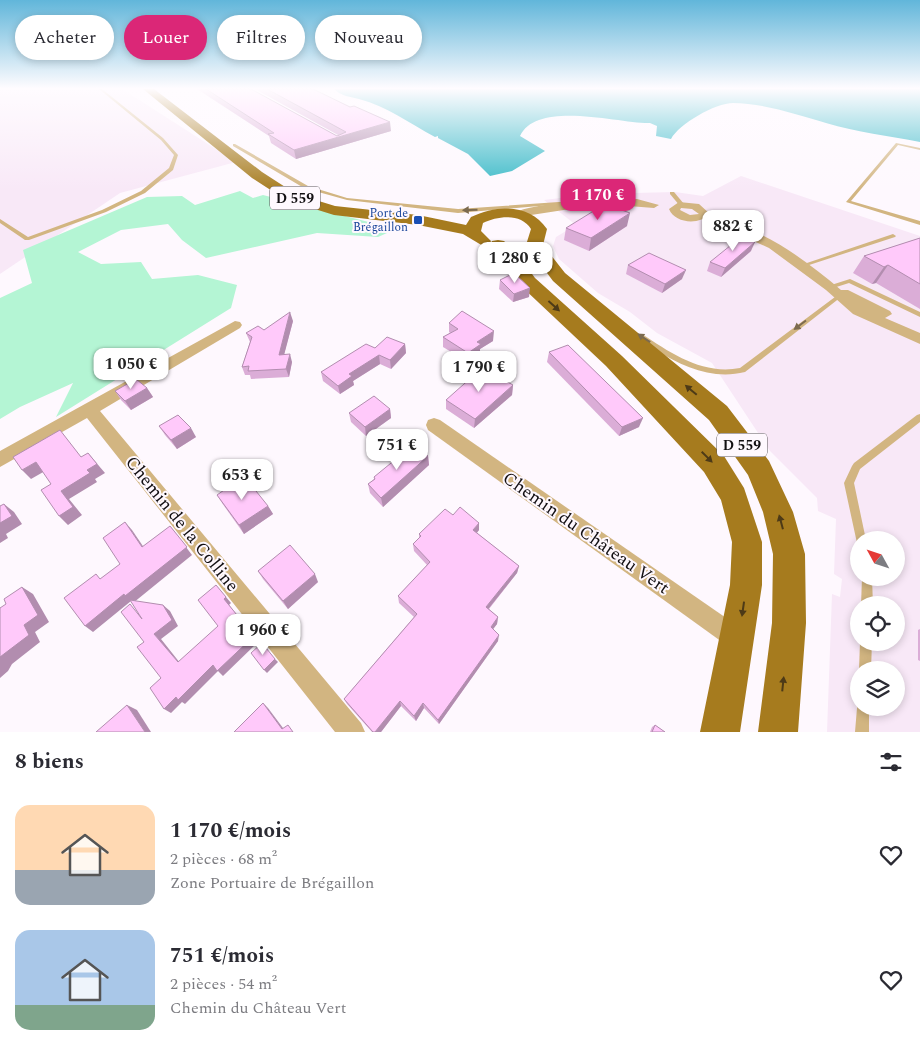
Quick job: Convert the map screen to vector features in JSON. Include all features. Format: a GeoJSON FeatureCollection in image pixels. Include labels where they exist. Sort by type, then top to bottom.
{"type":"FeatureCollection","features":[{"type":"Feature","properties":{"kind":"main road","name":"D 559"},"geometry":{"type":"LineString","coordinates":[[191,123],[257,175],[291,197],[334,210],[477,225]]}},
{"type":"Feature","properties":{"kind":"main road","name":"D 559"},"geometry":{"type":"LineString","coordinates":[[205,123],[285,183],[323,200],[444,216],[477,225]]}},
{"type":"Feature","properties":{"kind":"main road"},"geometry":{"type":"LineString","coordinates":[[495,213],[518,214],[533,220],[536,231],[519,245],[498,245],[482,240],[477,225],[495,213]]}},
{"type":"Feature","properties":{"kind":"main road","name":"D 559"},"geometry":{"type":"LineString","coordinates":[[536,231],[534,245],[537,252],[558,277],[718,413],[759,470],[778,512],[790,554],[790,623],[778,732]]}},
{"type":"Feature","properties":{"kind":"main road","name":"D 559"},"geometry":{"type":"LineString","coordinates":[[498,245],[510,256],[528,282],[614,361],[714,464],[734,498],[747,542],[746,585],[738,640],[720,732]]}},
{"type":"Feature","properties":{"kind":"street"},"geometry":{"type":"LineString","coordinates":[[536,231],[548,215],[588,201]]}},
{"type":"Feature","properties":{"kind":"street"},"geometry":{"type":"LineString","coordinates":[[518,214],[588,201],[634,201],[678,208],[685,217],[702,216],[741,230],[773,246],[858,311],[920,339]]}},
{"type":"Feature","properties":{"kind":"street"},"geometry":{"type":"LineString","coordinates":[[834,291],[859,300],[920,334]]}},
{"type":"Feature","properties":{"kind":"street"},"geometry":{"type":"LineString","coordinates":[[0,460],[235,325]]}},
{"type":"Feature","properties":{"kind":"street","name":"Chemin de la Colline"},"geometry":{"type":"LineString","coordinates":[[88,408],[352,732]]}},
{"type":"Feature","properties":{"kind":"street","name":"Chemin du Château Vert"},"geometry":{"type":"LineString","coordinates":[[434,425],[738,640]]}},
{"type":"Feature","properties":{"kind":"lane"},"geometry":{"type":"LineString","coordinates":[[0,221],[27,239],[104,211],[143,192],[171,169],[176,155],[162,139],[142,123]]}},
{"type":"Feature","properties":{"kind":"lane"},"geometry":{"type":"LineString","coordinates":[[920,149],[896,144],[848,202],[920,223]]}},
{"type":"Feature","properties":{"kind":"lane"},"geometry":{"type":"LineString","coordinates":[[234,145],[306,187],[347,200],[458,211],[588,201]]}},
{"type":"Feature","properties":{"kind":"lane"},"geometry":{"type":"LineString","coordinates":[[672,193],[678,208]]}},
{"type":"Feature","properties":{"kind":"lane"},"geometry":{"type":"LineString","coordinates":[[800,266],[893,236]]}},
{"type":"Feature","properties":{"kind":"lane"},"geometry":{"type":"LineString","coordinates":[[608,320],[625,325],[661,350],[703,370],[734,372],[742,370],[834,291],[850,281],[920,315]]}},
{"type":"Feature","properties":{"kind":"lane"},"geometry":{"type":"LineString","coordinates":[[859,531],[849,483],[857,466],[920,417]]}},
{"type":"Feature","properties":{"kind":"lane"},"geometry":{"type":"LineString","coordinates":[[862,732],[863,716]]}},
{"type":"Feature","properties":{"kind":"shaded area"},"geometry":{"type":"Polygon","coordinates":[[[0,123],[175,123],[236,162],[120,193],[0,274],[0,123]]]}},
{"type":"Feature","properties":{"kind":"shaded area"},"geometry":{"type":"Polygon","coordinates":[[[741,176],[920,236],[920,732],[827,732],[832,594],[840,597],[842,579],[834,574],[836,519],[818,511],[817,498],[770,451],[712,363],[657,333],[630,312],[598,293],[559,259],[553,246],[556,237],[576,225],[544,200],[593,194],[675,192],[703,196],[741,176]]]}},
{"type":"Feature","properties":{"kind":"green space"},"geometry":{"type":"Polygon","coordinates":[[[240,191],[253,198],[263,195],[396,229],[378,237],[317,233],[206,258],[182,240],[168,224],[121,230],[78,252],[101,264],[141,262],[152,279],[198,275],[237,285],[231,308],[56,417],[73,383],[20,407],[0,419],[0,298],[32,283],[23,250],[147,197],[182,196],[195,205],[240,191]]]}},
{"type":"Feature","properties":{"kind":"water"},"geometry":{"type":"Polygon","coordinates":[[[411,123],[533,123],[529,125],[520,136],[545,151],[512,171],[490,176],[468,154],[438,138],[438,136],[435,137],[411,123]]]}},
{"type":"Feature","properties":{"kind":"water"},"geometry":{"type":"Polygon","coordinates":[[[650,123],[686,123],[671,139],[656,136],[657,126],[650,123]]]}},
{"type":"Feature","properties":{"kind":"water"},"geometry":{"type":"Polygon","coordinates":[[[827,123],[920,123],[920,142],[827,123]]]}},
{"type":"Feature","properties":{"kind":"building"},"geometry":{"type":"Polygon","coordinates":[[[259,123],[314,123],[337,136],[346,132],[330,123],[386,123],[294,150],[268,134],[274,133],[259,123]]]}},
{"type":"Feature","properties":{"kind":"building"},"geometry":{"type":"Polygon","coordinates":[[[605,204],[630,213],[591,238],[566,228],[605,204]]]}},
{"type":"Feature","properties":{"kind":"building"},"geometry":{"type":"Polygon","coordinates":[[[741,237],[755,242],[725,268],[710,262],[741,237]]]}},
{"type":"Feature","properties":{"kind":"building"},"geometry":{"type":"Polygon","coordinates":[[[920,238],[920,284],[888,265],[884,267],[864,256],[920,238]]]}},
{"type":"Feature","properties":{"kind":"building"},"geometry":{"type":"Polygon","coordinates":[[[649,253],[686,270],[665,284],[628,265],[649,253]]]}},
{"type":"Feature","properties":{"kind":"building"},"geometry":{"type":"Polygon","coordinates":[[[514,273],[530,288],[514,294],[500,280],[514,273]]]}},
{"type":"Feature","properties":{"kind":"building"},"geometry":{"type":"Polygon","coordinates":[[[462,311],[494,331],[477,342],[481,344],[468,353],[443,337],[458,329],[449,323],[462,311]]]}},
{"type":"Feature","properties":{"kind":"building"},"geometry":{"type":"Polygon","coordinates":[[[290,312],[279,355],[290,354],[286,369],[248,371],[249,366],[242,367],[252,337],[246,333],[258,326],[264,330],[290,312]]]}},
{"type":"Feature","properties":{"kind":"building"},"geometry":{"type":"Polygon","coordinates":[[[387,337],[405,344],[390,360],[379,355],[349,374],[352,376],[338,386],[321,372],[366,344],[375,348],[387,337]]]}},
{"type":"Feature","properties":{"kind":"building"},"geometry":{"type":"Polygon","coordinates":[[[568,345],[643,418],[622,427],[549,352],[568,345]]]}},
{"type":"Feature","properties":{"kind":"building"},"geometry":{"type":"Polygon","coordinates":[[[482,368],[513,385],[475,419],[446,400],[482,368]]]}},
{"type":"Feature","properties":{"kind":"building"},"geometry":{"type":"Polygon","coordinates":[[[136,379],[147,388],[125,401],[115,391],[136,379]]]}},
{"type":"Feature","properties":{"kind":"building"},"geometry":{"type":"Polygon","coordinates":[[[374,396],[390,409],[365,427],[349,413],[374,396]]]}},
{"type":"Feature","properties":{"kind":"building"},"geometry":{"type":"Polygon","coordinates":[[[178,415],[191,428],[171,440],[159,426],[178,415]]]}},
{"type":"Feature","properties":{"kind":"building"},"geometry":{"type":"Polygon","coordinates":[[[60,430],[81,457],[88,453],[97,464],[87,470],[90,473],[61,491],[73,507],[59,516],[41,490],[51,484],[36,462],[22,470],[13,457],[60,430]]]}},
{"type":"Feature","properties":{"kind":"building"},"geometry":{"type":"Polygon","coordinates":[[[413,445],[428,456],[381,498],[368,484],[413,445]]]}},
{"type":"Feature","properties":{"kind":"building"},"geometry":{"type":"Polygon","coordinates":[[[244,476],[268,506],[239,525],[217,495],[244,476]]]}},
{"type":"Feature","properties":{"kind":"building"},"geometry":{"type":"Polygon","coordinates":[[[4,504],[12,516],[0,523],[0,506],[4,504]]]}},
{"type":"Feature","properties":{"kind":"building"},"geometry":{"type":"Polygon","coordinates":[[[460,507],[479,523],[473,530],[519,566],[486,607],[498,617],[491,627],[499,635],[438,720],[423,703],[414,716],[400,701],[375,732],[373,732],[344,699],[417,614],[398,596],[430,562],[413,544],[421,536],[419,534],[445,509],[453,515],[460,507]]]}},
{"type":"Feature","properties":{"kind":"building"},"geometry":{"type":"Polygon","coordinates":[[[125,522],[142,547],[170,526],[187,547],[85,626],[64,598],[96,574],[100,579],[120,564],[103,538],[125,522]]]}},
{"type":"Feature","properties":{"kind":"building"},"geometry":{"type":"Polygon","coordinates":[[[290,545],[315,574],[283,601],[258,571],[290,545]]]}},
{"type":"Feature","properties":{"kind":"building"},"geometry":{"type":"Polygon","coordinates":[[[216,585],[226,597],[224,599],[254,636],[217,671],[213,665],[178,700],[176,697],[164,709],[150,688],[161,678],[137,647],[144,642],[121,612],[130,604],[142,619],[130,600],[163,605],[172,620],[154,634],[178,662],[218,626],[198,600],[216,585]]]}},
{"type":"Feature","properties":{"kind":"building"},"geometry":{"type":"Polygon","coordinates":[[[22,587],[38,615],[24,625],[29,635],[0,657],[0,608],[6,604],[4,599],[22,587]]]}},
{"type":"Feature","properties":{"kind":"building"},"geometry":{"type":"Polygon","coordinates":[[[262,643],[275,659],[264,670],[251,653],[262,643]]]}},
{"type":"Feature","properties":{"kind":"building"},"geometry":{"type":"Polygon","coordinates":[[[263,703],[282,729],[288,725],[293,732],[234,732],[263,703]]]}},
{"type":"Feature","properties":{"kind":"building"},"geometry":{"type":"Polygon","coordinates":[[[127,705],[145,732],[96,732],[127,705]]]}},
{"type":"Feature","properties":{"kind":"building"},"geometry":{"type":"Polygon","coordinates":[[[655,725],[665,732],[652,732],[655,725]]]}},
{"type":"Feature","properties":{"kind":"place","name":"Port de Brégaillon"},"geometry":{"type":"Point","coordinates":[418,220]}}]}
